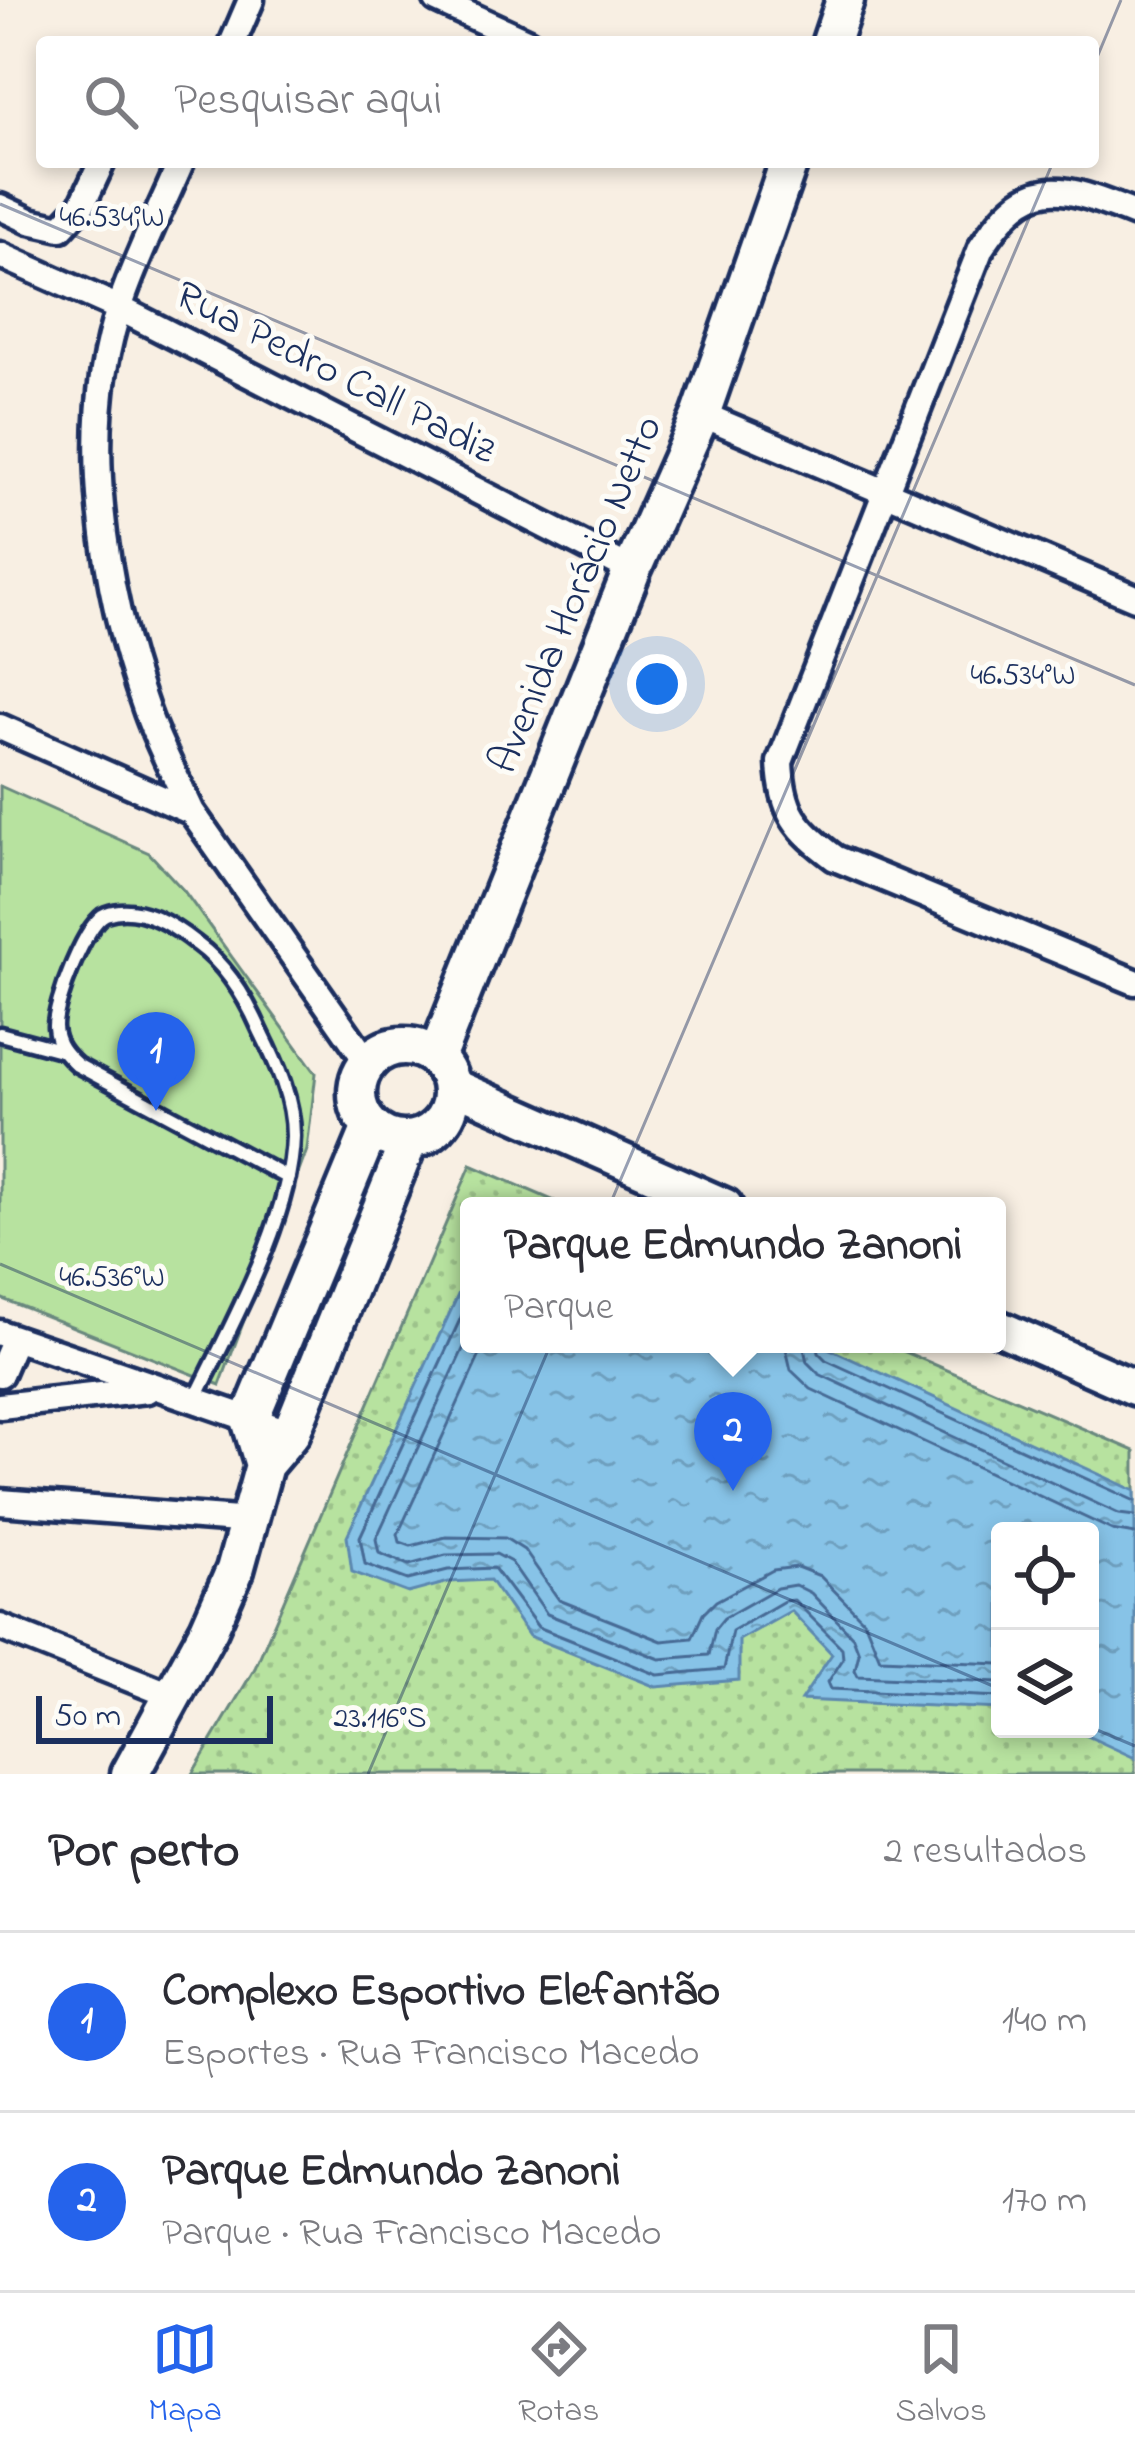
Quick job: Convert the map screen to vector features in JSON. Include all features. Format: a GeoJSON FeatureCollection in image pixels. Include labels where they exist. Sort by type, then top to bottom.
{"type":"FeatureCollection","features":[{"type":"Feature","properties":{"kind":"main road"},"geometry":{"type":"LineString","coordinates":[[833,36],[845,0]]}},
{"type":"Feature","properties":{"kind":"main road","name":"Avenida Horácio Netto"},"geometry":{"type":"LineString","coordinates":[[443,1071],[632,570],[701,414],[787,168]]}},
{"type":"Feature","properties":{"kind":"main road"},"geometry":{"type":"LineString","coordinates":[[409,1045],[443,1071],[446,1115],[424,1136],[395,1139],[371,1127],[361,1112],[359,1078],[368,1063],[393,1046],[409,1045]]}},
{"type":"Feature","properties":{"kind":"main road"},"geometry":{"type":"LineString","coordinates":[[265,1465],[250,1419],[371,1127]]}},
{"type":"Feature","properties":{"kind":"main road"},"geometry":{"type":"LineString","coordinates":[[130,1774],[209,1629],[251,1521],[265,1465],[291,1433],[409,1140]]}},
{"type":"Feature","properties":{"kind":"street"},"geometry":{"type":"LineString","coordinates":[[236,36],[251,0]]}},
{"type":"Feature","properties":{"kind":"street"},"geometry":{"type":"LineString","coordinates":[[437,0],[515,36]]}},
{"type":"Feature","properties":{"kind":"street"},"geometry":{"type":"LineString","coordinates":[[0,207],[61,228],[82,205],[99,168]]}},
{"type":"Feature","properties":{"kind":"street"},"geometry":{"type":"LineString","coordinates":[[178,168],[119,308],[101,388],[100,474],[106,553],[147,713],[192,812],[368,1063]]}},
{"type":"Feature","properties":{"kind":"street"},"geometry":{"type":"LineString","coordinates":[[1135,214],[1072,191],[1037,190],[1003,214],[981,248],[780,762],[781,795],[802,833],[835,858],[1135,982]]}},
{"type":"Feature","properties":{"kind":"street","name":"Rua Pedro Call Padiz"},"geometry":{"type":"LineString","coordinates":[[0,254],[119,308],[632,570]]}},
{"type":"Feature","properties":{"kind":"street"},"geometry":{"type":"LineString","coordinates":[[701,414],[1135,598]]}},
{"type":"Feature","properties":{"kind":"street"},"geometry":{"type":"LineString","coordinates":[[0,727],[192,812]]}},
{"type":"Feature","properties":{"kind":"street"},"geometry":{"type":"LineString","coordinates":[[443,1071],[706,1197]]}},
{"type":"Feature","properties":{"kind":"street"},"geometry":{"type":"LineString","coordinates":[[1006,1331],[1135,1388]]}},
{"type":"Feature","properties":{"kind":"street"},"geometry":{"type":"LineString","coordinates":[[0,1374],[7,1336],[291,1433]]}},
{"type":"Feature","properties":{"kind":"street"},"geometry":{"type":"LineString","coordinates":[[0,1406],[156,1389]]}},
{"type":"Feature","properties":{"kind":"street"},"geometry":{"type":"LineString","coordinates":[[0,1502],[251,1521]]}},
{"type":"Feature","properties":{"kind":"street"},"geometry":{"type":"LineString","coordinates":[[0,1627],[173,1696]]}},
{"type":"Feature","properties":{"kind":"lane"},"geometry":{"type":"LineString","coordinates":[[60,1050],[54,1025],[58,1008],[94,921],[109,912],[139,912],[173,926],[210,953],[249,1005],[286,1089],[293,1133],[288,1178],[254,1275],[195,1400]]}},
{"type":"Feature","properties":{"kind":"lane"},"geometry":{"type":"LineString","coordinates":[[0,1034],[60,1050],[76,1065],[288,1178]]}},
{"type":"Feature","properties":{"kind":"green space"},"geometry":{"type":"Polygon","coordinates":[[[0,786],[149,853],[184,891],[316,1073],[307,1150],[220,1385],[0,1298],[0,786]]]}},
{"type":"Feature","properties":{"kind":"green space"},"geometry":{"type":"Polygon","coordinates":[[[471,1165],[545,1197],[460,1197],[460,1353],[908,1353],[1135,1451],[1135,1774],[192,1774],[255,1668],[471,1165]]]}},
{"type":"Feature","properties":{"kind":"water"},"geometry":{"type":"Polygon","coordinates":[[[460,1291],[460,1353],[838,1353],[1135,1491],[1135,1758],[1092,1738],[1099,1738],[1099,1522],[991,1522],[991,1709],[801,1700],[832,1654],[791,1611],[739,1640],[739,1680],[656,1687],[529,1636],[490,1580],[449,1582],[408,1593],[352,1572],[347,1536],[460,1291]]]}},
{"type":"Feature","properties":{"kind":"place","name":"Complexo Esportivo Elefantão"},"geometry":{"type":"Point","coordinates":[156,1111]}},
{"type":"Feature","properties":{"kind":"place","name":"Parque Edmundo Zanoni"},"geometry":{"type":"Point","coordinates":[733,1491]}}]}
